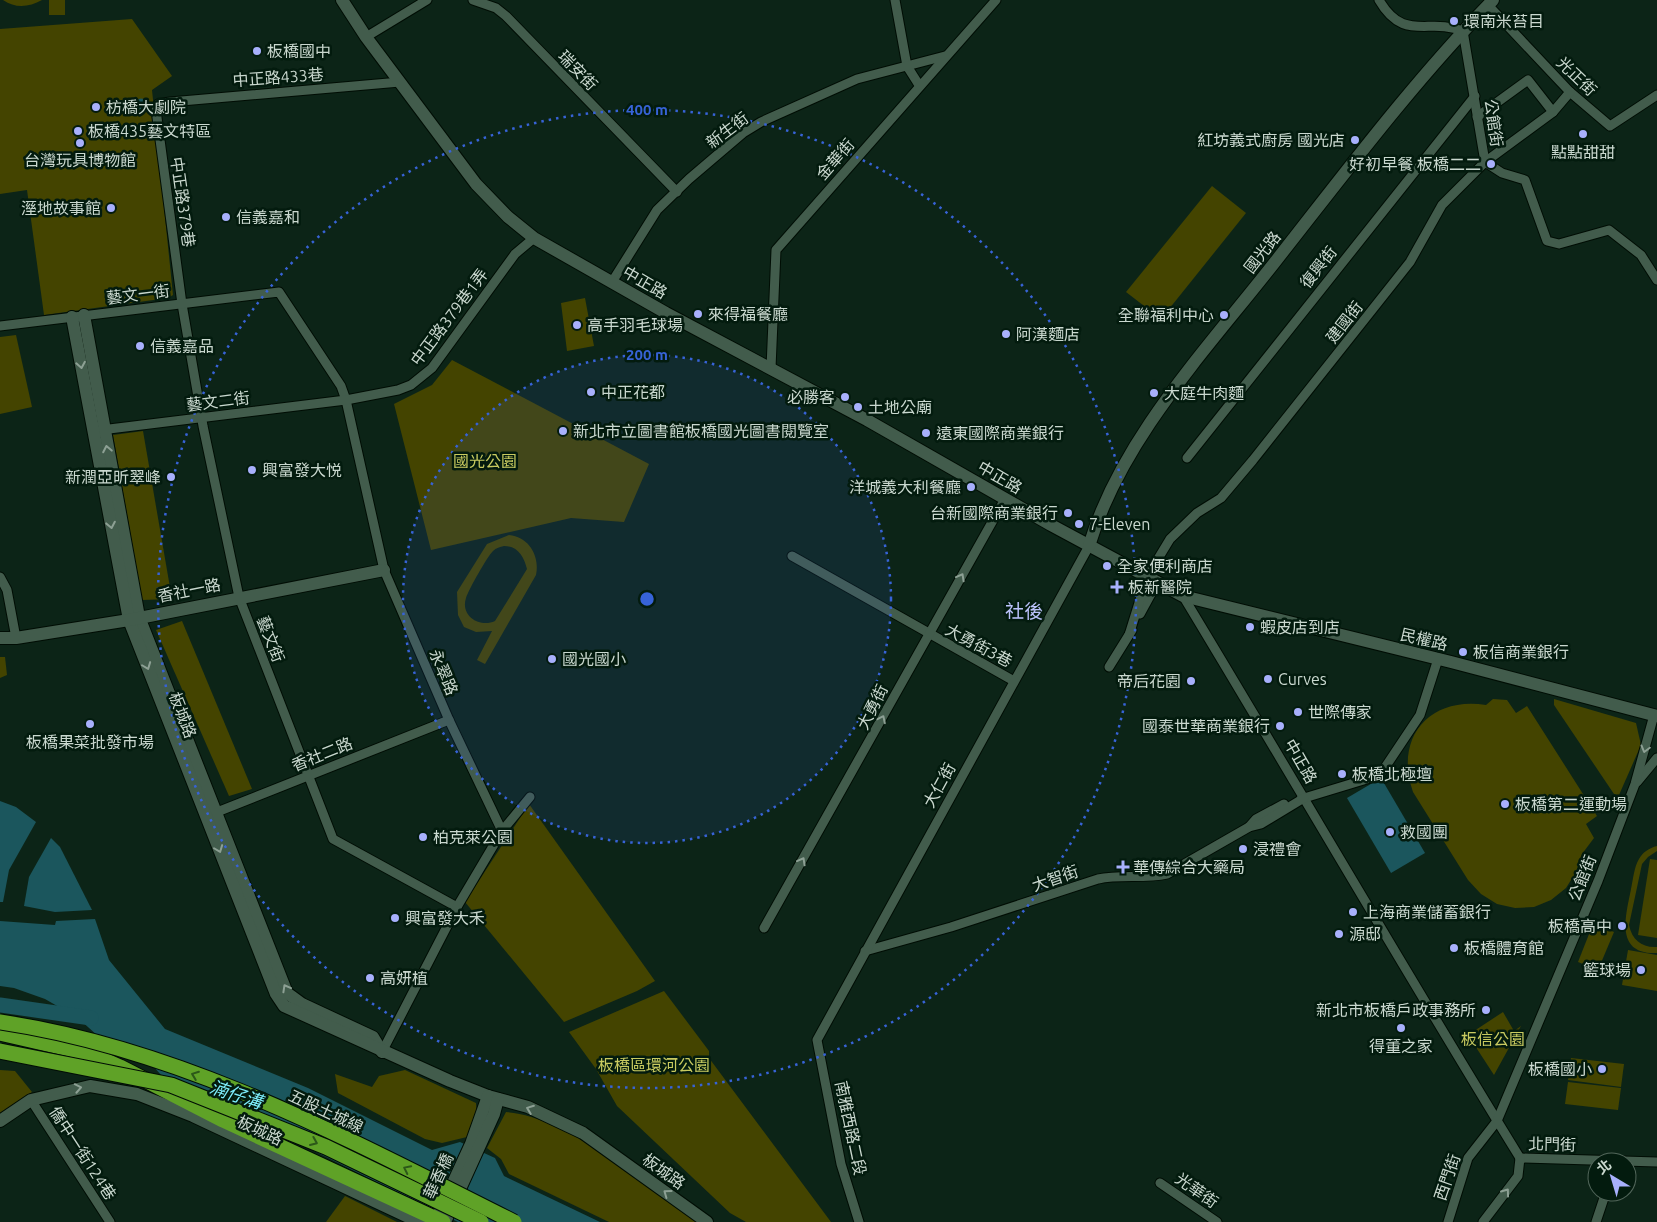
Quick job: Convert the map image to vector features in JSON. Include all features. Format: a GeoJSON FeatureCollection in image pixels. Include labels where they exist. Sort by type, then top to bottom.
{"type":"FeatureCollection","features":[{"type":"Feature","properties":{"kind":"highway","name":"五股土城線"},"geometry":{"type":"LineString","coordinates":[[0,1022],[76,1037],[145,1056],[235,1090],[314,1123],[514,1222]]}},
{"type":"Feature","properties":{"kind":"highway"},"geometry":{"type":"LineString","coordinates":[[0,1033],[120,1067],[223,1120],[440,1221]]}},
{"type":"Feature","properties":{"kind":"highway"},"geometry":{"type":"LineString","coordinates":[[0,1043],[86,1058],[193,1116]]}},
{"type":"Feature","properties":{"kind":"highway","name":"五股土城線"},"geometry":{"type":"LineString","coordinates":[[0,1051],[171,1085],[326,1147],[481,1222]]}},
{"type":"Feature","properties":{"kind":"street","name":"中正路"},"geometry":{"type":"LineString","coordinates":[[342,0],[366,37],[476,184],[508,217],[534,238],[1089,546],[1184,596],[1497,1121]]}},
{"type":"Feature","properties":{"kind":"street"},"geometry":{"type":"LineString","coordinates":[[366,37],[427,0]]}},
{"type":"Feature","properties":{"kind":"street","name":"瑞安街"},"geometry":{"type":"LineString","coordinates":[[473,0],[496,8],[506,16],[676,192]]}},
{"type":"Feature","properties":{"kind":"street"},"geometry":{"type":"LineString","coordinates":[[894,0],[907,66],[919,85]]}},
{"type":"Feature","properties":{"kind":"street","name":"金華街"},"geometry":{"type":"LineString","coordinates":[[771,368],[776,250],[919,85],[996,0]]}},
{"type":"Feature","properties":{"kind":"street"},"geometry":{"type":"LineString","coordinates":[[1378,0],[1392,17],[1404,25],[1453,27],[1463,31]]}},
{"type":"Feature","properties":{"kind":"street","name":"國光路"},"geometry":{"type":"LineString","coordinates":[[1089,546],[1133,448],[1202,354],[1362,150],[1490,2]]}},
{"type":"Feature","properties":{"kind":"street","name":"光正街"},"geometry":{"type":"LineString","coordinates":[[1490,2],[1570,92],[1610,126],[1657,95]]}},
{"type":"Feature","properties":{"kind":"street","name":"公館街"},"geometry":{"type":"LineString","coordinates":[[1463,31],[1485,162],[1502,173],[1525,180],[1546,241],[1559,244],[1589,234],[1609,230],[1640,255],[1657,280]]}},
{"type":"Feature","properties":{"kind":"street","name":"新生街"},"geometry":{"type":"LineString","coordinates":[[612,282],[658,210],[743,133],[761,122],[857,78],[945,56]]}},
{"type":"Feature","properties":{"kind":"street"},"geometry":{"type":"LineString","coordinates":[[1477,117],[1528,80],[1553,112]]}},
{"type":"Feature","properties":{"kind":"street","name":"中正路433巷"},"geometry":{"type":"LineString","coordinates":[[158,104],[223,96],[400,82]]}},
{"type":"Feature","properties":{"kind":"street","name":"建國街"},"geometry":{"type":"LineString","coordinates":[[1110,667],[1129,635],[1170,539],[1197,513],[1221,498],[1253,460],[1410,262],[1442,205],[1485,162],[1553,112],[1570,92]]}},
{"type":"Feature","properties":{"kind":"street","name":"復興街"},"geometry":{"type":"LineString","coordinates":[[1187,458],[1475,96]]}},
{"type":"Feature","properties":{"kind":"street","name":"中正路379巷"},"geometry":{"type":"LineString","coordinates":[[158,104],[156,110],[182,304]]}},
{"type":"Feature","properties":{"kind":"street","name":"中正路379巷1弄"},"geometry":{"type":"LineString","coordinates":[[346,400],[398,390],[422,378],[432,368],[515,254],[534,238]]}},
{"type":"Feature","properties":{"kind":"street","name":"藝文一街"},"geometry":{"type":"LineString","coordinates":[[0,326],[279,292]]}},
{"type":"Feature","properties":{"kind":"street","name":"永翠路"},"geometry":{"type":"LineString","coordinates":[[279,292],[341,386],[346,400],[384,570],[448,720],[502,831]]}},
{"type":"Feature","properties":{"kind":"street","name":"藝文街"},"geometry":{"type":"LineString","coordinates":[[182,304],[202,419],[239,597],[334,839],[457,907]]}},
{"type":"Feature","properties":{"kind":"street","name":"板城路"},"geometry":{"type":"LineString","coordinates":[[78,316],[134,618],[211,815],[268,977],[284,1006],[382,1052],[493,1097],[528,1107],[583,1133],[707,1222]]}},
{"type":"Feature","properties":{"kind":"street","name":"藝文二街"},"geometry":{"type":"LineString","coordinates":[[98,431],[346,400]]}},
{"type":"Feature","properties":{"kind":"street","name":"大勇街"},"geometry":{"type":"LineString","coordinates":[[764,928],[1005,499]]}},
{"type":"Feature","properties":{"kind":"street","name":"大仁街"},"geometry":{"type":"LineString","coordinates":[[817,1040],[1089,546]]}},
{"type":"Feature","properties":{"kind":"street","name":"大勇街3巷"},"geometry":{"type":"LineString","coordinates":[[792,556],[929,635],[1014,681]]}},
{"type":"Feature","properties":{"kind":"street","name":"香社一路"},"geometry":{"type":"LineString","coordinates":[[0,638],[16,638],[134,618],[384,570]]}},
{"type":"Feature","properties":{"kind":"street"},"geometry":{"type":"LineString","coordinates":[[0,577],[7,590],[16,638]]}},
{"type":"Feature","properties":{"kind":"street","name":"民權路"},"geometry":{"type":"LineString","coordinates":[[1184,596],[1655,715]]}},
{"type":"Feature","properties":{"kind":"street","name":"大智街"},"geometry":{"type":"LineString","coordinates":[[865,951],[952,927],[1098,879],[1107,877],[1153,877],[1167,874],[1249,827],[1262,824],[1304,798],[1380,775],[1420,715],[1438,659]]}},
{"type":"Feature","properties":{"kind":"street"},"geometry":{"type":"LineString","coordinates":[[1635,784],[1655,715]]}},
{"type":"Feature","properties":{"kind":"street","name":"香社二路"},"geometry":{"type":"LineString","coordinates":[[211,815],[448,720]]}},
{"type":"Feature","properties":{"kind":"street"},"geometry":{"type":"LineString","coordinates":[[1635,784],[1657,758]]}},
{"type":"Feature","properties":{"kind":"street","name":"公館街"},"geometry":{"type":"LineString","coordinates":[[1497,1121],[1598,881],[1635,784]]}},
{"type":"Feature","properties":{"kind":"street"},"geometry":{"type":"LineString","coordinates":[[382,1052],[457,907],[502,831],[530,796]]}},
{"type":"Feature","properties":{"kind":"street","name":"南雅西路二段"},"geometry":{"type":"LineString","coordinates":[[817,1040],[841,1164],[859,1222]]}},
{"type":"Feature","properties":{"kind":"street","name":"板城路"},"geometry":{"type":"LineString","coordinates":[[0,1121],[31,1100],[90,1086],[137,1094],[193,1116],[419,1222]]}},
{"type":"Feature","properties":{"kind":"street","name":"華香橋"},"geometry":{"type":"LineString","coordinates":[[440,1221],[475,1146],[493,1097]]}},
{"type":"Feature","properties":{"kind":"street","name":"僑中一街124巷"},"geometry":{"type":"LineString","coordinates":[[31,1100],[110,1222]]}},
{"type":"Feature","properties":{"kind":"street","name":"北門街"},"geometry":{"type":"LineString","coordinates":[[1497,1121],[1520,1158],[1587,1160]]}},
{"type":"Feature","properties":{"kind":"street","name":"西門街"},"geometry":{"type":"LineString","coordinates":[[1448,1222],[1468,1158],[1497,1121]]}},
{"type":"Feature","properties":{"kind":"street"},"geometry":{"type":"LineString","coordinates":[[1488,1220],[1518,1176],[1520,1158]]}},
{"type":"Feature","properties":{"kind":"street","name":"北門街"},"geometry":{"type":"LineString","coordinates":[[1637,1162],[1657,1162]]}},
{"type":"Feature","properties":{"kind":"street","name":"光華街"},"geometry":{"type":"LineString","coordinates":[[1160,1183],[1217,1222]]}},
{"type":"Feature","properties":{"kind":"street"},"geometry":{"type":"LineString","coordinates":[[1596,1222],[1603,1202]]}},
{"type":"Feature","properties":{"kind":"green space"},"geometry":{"type":"Polygon","coordinates":[[[3,0],[42,0],[18,6],[3,0]]]}},
{"type":"Feature","properties":{"kind":"green space"},"geometry":{"type":"Polygon","coordinates":[[[49,0],[65,0],[65,15],[49,15],[49,0]]]}},
{"type":"Feature","properties":{"kind":"green space","name":"板橋435藝文特區"},"geometry":{"type":"Polygon","coordinates":[[[132,19],[172,76],[152,90],[173,295],[168,298],[44,315],[27,190],[0,194],[0,29],[132,19]]]}},
{"type":"Feature","properties":{"kind":"green space"},"geometry":{"type":"Polygon","coordinates":[[[1212,186],[1246,213],[1161,319],[1126,292],[1212,186]]]}},
{"type":"Feature","properties":{"kind":"green space","name":"高手羽毛球場"},"geometry":{"type":"Polygon","coordinates":[[[585,298],[594,346],[567,351],[561,303],[585,298]]]}},
{"type":"Feature","properties":{"kind":"green space"},"geometry":{"type":"Polygon","coordinates":[[[16,335],[32,407],[0,414],[0,337],[16,335]]]}},
{"type":"Feature","properties":{"kind":"green space","name":"國光公園"},"geometry":{"type":"Polygon","coordinates":[[[452,360],[649,464],[624,522],[571,518],[431,550],[394,404],[432,385],[452,360]]]}},
{"type":"Feature","properties":{"kind":"green space"},"geometry":{"type":"Polygon","coordinates":[[[143,431],[172,599],[142,600],[113,435],[143,431]]]}},
{"type":"Feature","properties":{"kind":"green space"},"geometry":{"type":"Polygon","coordinates":[[[509,535],[522,539],[532,549],[537,568],[536,575],[485,664],[477,660],[492,631],[476,632],[464,627],[458,615],[457,592],[487,544],[509,535]],[[509,546],[497,548],[493,551],[474,581],[466,598],[466,610],[478,622],[489,623],[495,621],[527,569],[520,553],[509,546]]]}},
{"type":"Feature","properties":{"kind":"green space"},"geometry":{"type":"Polygon","coordinates":[[[182,621],[252,789],[229,796],[156,630],[182,621]]]}},
{"type":"Feature","properties":{"kind":"green space"},"geometry":{"type":"Polygon","coordinates":[[[0,657],[5,657],[7,675],[0,678],[0,657]]]}},
{"type":"Feature","properties":{"kind":"green space","name":"板橋第二運動場"},"geometry":{"type":"Polygon","coordinates":[[[1493,699],[1507,700],[1516,713],[1527,706],[1597,816],[1586,824],[1594,838],[1582,854],[1576,872],[1566,888],[1551,900],[1534,907],[1515,908],[1497,904],[1481,894],[1468,880],[1413,792],[1408,772],[1408,754],[1413,738],[1421,725],[1433,714],[1448,707],[1466,704],[1486,705],[1493,699]]]}},
{"type":"Feature","properties":{"kind":"green space"},"geometry":{"type":"Polygon","coordinates":[[[1554,699],[1636,723],[1641,745],[1619,795],[1614,794],[1554,705],[1554,699]]]}},
{"type":"Feature","properties":{"kind":"green space","name":"板橋區環河公園"},"geometry":{"type":"Polygon","coordinates":[[[529,804],[655,981],[637,991],[564,1022],[465,902],[529,804]]]}},
{"type":"Feature","properties":{"kind":"green space"},"geometry":{"type":"Polygon","coordinates":[[[1657,846],[1657,851],[1642,864],[1629,925],[1638,942],[1647,946],[1657,947],[1657,953],[1643,952],[1634,948],[1626,931],[1626,921],[1637,862],[1644,852],[1657,846]]]}},
{"type":"Feature","properties":{"kind":"green space"},"geometry":{"type":"Polygon","coordinates":[[[1650,859],[1657,860],[1657,938],[1638,935],[1650,859]]]}},
{"type":"Feature","properties":{"kind":"green space"},"geometry":{"type":"Polygon","coordinates":[[[1593,924],[1614,932],[1598,970],[1578,962],[1593,924]]]}},
{"type":"Feature","properties":{"kind":"green space","name":"籃球場"},"geometry":{"type":"Polygon","coordinates":[[[1628,950],[1657,955],[1657,991],[1622,985],[1628,950]]]}},
{"type":"Feature","properties":{"kind":"green space","name":"板橋區環河公園"},"geometry":{"type":"Polygon","coordinates":[[[664,991],[709,1051],[709,1058],[831,1222],[746,1222],[730,1213],[617,1106],[596,1069],[569,1032],[664,991]]]}},
{"type":"Feature","properties":{"kind":"green space","name":"板信公園"},"geometry":{"type":"Polygon","coordinates":[[[1503,1012],[1514,1031],[1521,1026],[1494,1075],[1468,1035],[1503,1012]]]}},
{"type":"Feature","properties":{"kind":"green space"},"geometry":{"type":"Polygon","coordinates":[[[1571,1058],[1624,1064],[1621,1087],[1568,1080],[1571,1058]]]}},
{"type":"Feature","properties":{"kind":"green space"},"geometry":{"type":"Polygon","coordinates":[[[0,1070],[15,1071],[32,1092],[0,1114],[0,1070]]]}},
{"type":"Feature","properties":{"kind":"green space"},"geometry":{"type":"Polygon","coordinates":[[[405,1070],[476,1103],[477,1118],[467,1137],[442,1143],[425,1139],[338,1093],[335,1074],[372,1087],[379,1076],[405,1070]]]}},
{"type":"Feature","properties":{"kind":"green space"},"geometry":{"type":"Polygon","coordinates":[[[1568,1082],[1621,1088],[1618,1110],[1565,1104],[1568,1082]]]}},
{"type":"Feature","properties":{"kind":"green space"},"geometry":{"type":"Polygon","coordinates":[[[506,1112],[529,1116],[580,1139],[631,1172],[699,1222],[609,1222],[509,1174],[501,1159],[487,1148],[506,1112]]]}},
{"type":"Feature","properties":{"kind":"green space"},"geometry":{"type":"Polygon","coordinates":[[[345,1196],[397,1222],[326,1222],[345,1196]]]}},
{"type":"Feature","properties":{"kind":"water"},"geometry":{"type":"Polygon","coordinates":[[[141,98],[147,104],[141,110],[135,104],[141,98]]]}},
{"type":"Feature","properties":{"kind":"water","name":"救國團"},"geometry":{"type":"Polygon","coordinates":[[[1381,778],[1425,853],[1391,873],[1347,798],[1381,778]]]}},
{"type":"Feature","properties":{"kind":"water"},"geometry":{"type":"Polygon","coordinates":[[[0,801],[16,807],[36,822],[9,870],[3,902],[0,902],[0,801]]]}},
{"type":"Feature","properties":{"kind":"water"},"geometry":{"type":"Polygon","coordinates":[[[51,838],[60,847],[92,910],[55,912],[24,906],[29,877],[51,838]]]}},
{"type":"Feature","properties":{"kind":"water"},"geometry":{"type":"Polygon","coordinates":[[[95,919],[109,960],[165,1029],[308,1088],[432,1150],[460,1142],[495,1158],[504,1176],[600,1222],[458,1222],[162,1076],[135,1046],[99,1037],[78,1018],[45,999],[14,988],[0,986],[0,921],[55,925],[56,921],[95,919]]]}},
{"type":"Feature","properties":{"kind":"waterway","name":"湳仔溝"},"geometry":{"type":"LineString","coordinates":[[0,1005],[91,1018]]}},
{"type":"Feature","properties":{"kind":"place","name":"環南米苔目"},"geometry":{"type":"Point","coordinates":[1454,21]}},
{"type":"Feature","properties":{"kind":"place","name":"板橋國中"},"geometry":{"type":"Point","coordinates":[257,51]}},
{"type":"Feature","properties":{"kind":"place","name":"枋橋大劇院"},"geometry":{"type":"Point","coordinates":[96,107]}},
{"type":"Feature","properties":{"kind":"place","name":"板橋435藝文特區"},"geometry":{"type":"Point","coordinates":[78,131]}},
{"type":"Feature","properties":{"kind":"place","name":"點點甜甜"},"geometry":{"type":"Point","coordinates":[1583,134]}},
{"type":"Feature","properties":{"kind":"place","name":"紅坊義式廚房 國光店"},"geometry":{"type":"Point","coordinates":[1355,140]}},
{"type":"Feature","properties":{"kind":"place","name":"台灣玩具博物館"},"geometry":{"type":"Point","coordinates":[80,143]}},
{"type":"Feature","properties":{"kind":"place","name":"好初早餐 板橋二二"},"geometry":{"type":"Point","coordinates":[1491,164]}},
{"type":"Feature","properties":{"kind":"place","name":"溼地故事館"},"geometry":{"type":"Point","coordinates":[111,208]}},
{"type":"Feature","properties":{"kind":"place","name":"信義嘉和"},"geometry":{"type":"Point","coordinates":[226,217]}},
{"type":"Feature","properties":{"kind":"place","name":"來得福餐廳"},"geometry":{"type":"Point","coordinates":[698,314]}},
{"type":"Feature","properties":{"kind":"place","name":"全聯福利中心"},"geometry":{"type":"Point","coordinates":[1224,315]}},
{"type":"Feature","properties":{"kind":"place","name":"高手羽毛球場"},"geometry":{"type":"Point","coordinates":[577,325]}},
{"type":"Feature","properties":{"kind":"place","name":"阿漢麵店"},"geometry":{"type":"Point","coordinates":[1006,334]}},
{"type":"Feature","properties":{"kind":"place","name":"信義嘉品"},"geometry":{"type":"Point","coordinates":[140,346]}},
{"type":"Feature","properties":{"kind":"place","name":"中正花都"},"geometry":{"type":"Point","coordinates":[591,392]}},
{"type":"Feature","properties":{"kind":"place","name":"大庭牛肉麵"},"geometry":{"type":"Point","coordinates":[1154,393]}},
{"type":"Feature","properties":{"kind":"place","name":"必勝客"},"geometry":{"type":"Point","coordinates":[845,397]}},
{"type":"Feature","properties":{"kind":"place","name":"土地公廟"},"geometry":{"type":"Point","coordinates":[858,407]}},
{"type":"Feature","properties":{"kind":"place","name":"新北市立圖書館板橋國光圖書閱覽室"},"geometry":{"type":"Point","coordinates":[563,431]}},
{"type":"Feature","properties":{"kind":"place","name":"遠東國際商業銀行"},"geometry":{"type":"Point","coordinates":[926,433]}},
{"type":"Feature","properties":{"kind":"place","name":"興富發大悦"},"geometry":{"type":"Point","coordinates":[252,470]}},
{"type":"Feature","properties":{"kind":"place","name":"新潤亞昕翠峰"},"geometry":{"type":"Point","coordinates":[171,477]}},
{"type":"Feature","properties":{"kind":"place","name":"洋城義大利餐廳"},"geometry":{"type":"Point","coordinates":[971,487]}},
{"type":"Feature","properties":{"kind":"place","name":"台新國際商業銀行"},"geometry":{"type":"Point","coordinates":[1068,513]}},
{"type":"Feature","properties":{"kind":"place","name":"7-Eleven"},"geometry":{"type":"Point","coordinates":[1079,524]}},
{"type":"Feature","properties":{"kind":"place","name":"全家便利商店"},"geometry":{"type":"Point","coordinates":[1107,566]}},
{"type":"Feature","properties":{"kind":"place","name":"板新醫院"},"geometry":{"type":"Point","coordinates":[1117,587]}},
{"type":"Feature","properties":{"kind":"place","name":"蝦皮店到店"},"geometry":{"type":"Point","coordinates":[1250,627]}},
{"type":"Feature","properties":{"kind":"place","name":"板信商業銀行"},"geometry":{"type":"Point","coordinates":[1463,652]}},
{"type":"Feature","properties":{"kind":"place","name":"國光國小"},"geometry":{"type":"Point","coordinates":[552,659]}},
{"type":"Feature","properties":{"kind":"place","name":"Curves"},"geometry":{"type":"Point","coordinates":[1268,679]}},
{"type":"Feature","properties":{"kind":"place","name":"帝后花園"},"geometry":{"type":"Point","coordinates":[1191,681]}},
{"type":"Feature","properties":{"kind":"place","name":"世際傳家"},"geometry":{"type":"Point","coordinates":[1298,712]}},
{"type":"Feature","properties":{"kind":"place","name":"板橋果菜批發市場"},"geometry":{"type":"Point","coordinates":[90,724]}},
{"type":"Feature","properties":{"kind":"place","name":"國泰世華商業銀行"},"geometry":{"type":"Point","coordinates":[1280,726]}},
{"type":"Feature","properties":{"kind":"place","name":"板橋北極壇"},"geometry":{"type":"Point","coordinates":[1342,774]}},
{"type":"Feature","properties":{"kind":"place","name":"板橋第二運動場"},"geometry":{"type":"Point","coordinates":[1505,804]}},
{"type":"Feature","properties":{"kind":"place","name":"救國團"},"geometry":{"type":"Point","coordinates":[1390,832]}},
{"type":"Feature","properties":{"kind":"place","name":"柏克萊公園"},"geometry":{"type":"Point","coordinates":[423,837]}},
{"type":"Feature","properties":{"kind":"place","name":"浸禮會"},"geometry":{"type":"Point","coordinates":[1243,849]}},
{"type":"Feature","properties":{"kind":"place","name":"華傳綜合大藥局"},"geometry":{"type":"Point","coordinates":[1123,867]}},
{"type":"Feature","properties":{"kind":"place","name":"上海商業儲蓄銀行"},"geometry":{"type":"Point","coordinates":[1353,912]}},
{"type":"Feature","properties":{"kind":"place","name":"興富發大禾"},"geometry":{"type":"Point","coordinates":[395,918]}},
{"type":"Feature","properties":{"kind":"place","name":"板橋高中"},"geometry":{"type":"Point","coordinates":[1622,926]}},
{"type":"Feature","properties":{"kind":"place","name":"源邸"},"geometry":{"type":"Point","coordinates":[1339,934]}},
{"type":"Feature","properties":{"kind":"place","name":"板橋體育館"},"geometry":{"type":"Point","coordinates":[1454,948]}},
{"type":"Feature","properties":{"kind":"place","name":"籃球場"},"geometry":{"type":"Point","coordinates":[1641,970]}},
{"type":"Feature","properties":{"kind":"place","name":"高妍植"},"geometry":{"type":"Point","coordinates":[370,978]}},
{"type":"Feature","properties":{"kind":"place","name":"新北市板橋戶政事務所"},"geometry":{"type":"Point","coordinates":[1486,1010]}},
{"type":"Feature","properties":{"kind":"place","name":"得董之家"},"geometry":{"type":"Point","coordinates":[1401,1028]}},
{"type":"Feature","properties":{"kind":"place","name":"板橋國小"},"geometry":{"type":"Point","coordinates":[1602,1069]}},
{"type":"Feature","properties":{"kind":"district","name":"社後"},"geometry":{"type":"Point","coordinates":[1024,611]}}]}
